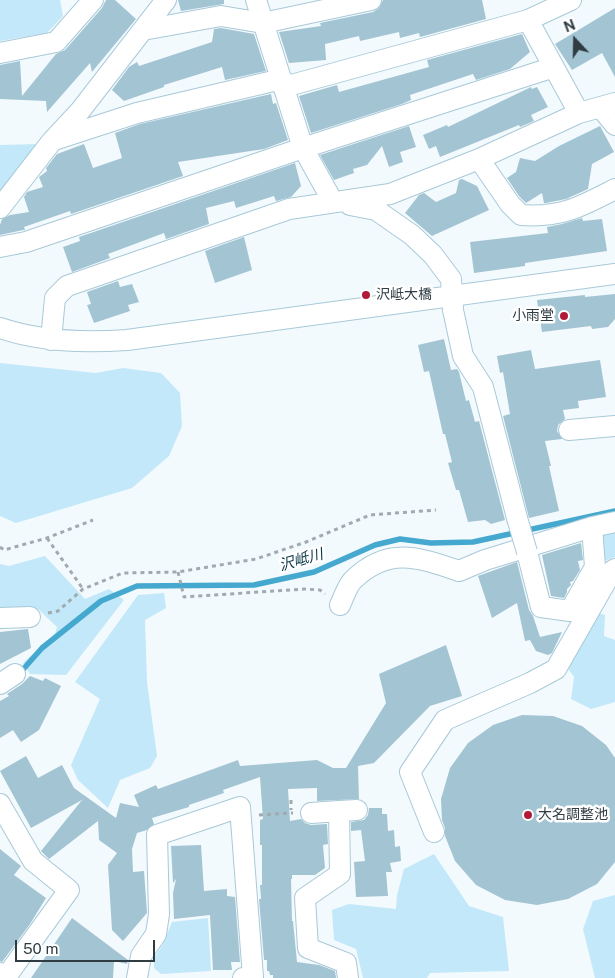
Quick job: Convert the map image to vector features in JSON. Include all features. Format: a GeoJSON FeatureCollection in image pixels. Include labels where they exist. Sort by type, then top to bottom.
{"type":"FeatureCollection","features":[{"type":"Feature","properties":{"kind":"street"},"geometry":{"type":"LineString","coordinates":[[0,53],[56,42],[93,0]]}},
{"type":"Feature","properties":{"kind":"street"},"geometry":{"type":"LineString","coordinates":[[0,208],[52,141],[80,111],[166,0]]}},
{"type":"Feature","properties":{"kind":"street"},"geometry":{"type":"LineString","coordinates":[[256,0],[303,148],[333,202]]}},
{"type":"Feature","properties":{"kind":"street"},"geometry":{"type":"LineString","coordinates":[[143,30],[221,16],[263,23],[371,0]]}},
{"type":"Feature","properties":{"kind":"street"},"geometry":{"type":"LineString","coordinates":[[52,141],[137,113],[283,83],[528,20],[571,0]]}},
{"type":"Feature","properties":{"kind":"street"},"geometry":{"type":"LineString","coordinates":[[528,20],[579,113]]}},
{"type":"Feature","properties":{"kind":"street"},"geometry":{"type":"LineString","coordinates":[[0,248],[26,242],[303,148],[554,67]]}},
{"type":"Feature","properties":{"kind":"street"},"geometry":{"type":"LineString","coordinates":[[51,340],[55,298],[67,286],[289,209],[390,194],[479,159],[579,113],[608,105],[615,125]]}},
{"type":"Feature","properties":{"kind":"street"},"geometry":{"type":"LineString","coordinates":[[479,159],[510,204],[521,215],[553,216],[581,207],[615,189]]}},
{"type":"Feature","properties":{"kind":"street"},"geometry":{"type":"LineString","coordinates":[[333,202],[376,210],[412,235],[433,255],[451,279],[452,297],[463,356],[484,387],[541,607],[570,611],[595,568],[592,527]]}},
{"type":"Feature","properties":{"kind":"street"},"geometry":{"type":"LineString","coordinates":[[0,328],[31,337],[51,340],[104,342],[615,274]]}},
{"type":"Feature","properties":{"kind":"street"},"geometry":{"type":"LineString","coordinates":[[569,430],[615,426]]}},
{"type":"Feature","properties":{"kind":"street"},"geometry":{"type":"LineString","coordinates":[[340,604],[352,581],[376,563],[404,556],[425,560],[459,571],[485,560],[592,527],[615,522]]}},
{"type":"Feature","properties":{"kind":"street"},"geometry":{"type":"LineString","coordinates":[[434,832],[410,772],[445,720],[530,683],[556,669],[612,571],[615,569]]}},
{"type":"Feature","properties":{"kind":"street"},"geometry":{"type":"LineString","coordinates":[[0,618],[30,617]]}},
{"type":"Feature","properties":{"kind":"street"},"geometry":{"type":"LineString","coordinates":[[137,978],[141,956],[156,934],[158,920],[157,835],[240,807],[253,977],[243,978]]}},
{"type":"Feature","properties":{"kind":"street"},"geometry":{"type":"LineString","coordinates":[[311,813],[348,810],[340,874],[305,898],[308,948],[346,964],[348,978]]}},
{"type":"Feature","properties":{"kind":"street"},"geometry":{"type":"LineString","coordinates":[[0,973],[6,977],[69,890],[34,861],[3,815]]}},
{"type":"Feature","properties":{"kind":"path"},"geometry":{"type":"LineString","coordinates":[[30,617],[58,611],[83,590],[122,573],[178,572],[256,559],[306,542],[370,515],[436,510]]}},
{"type":"Feature","properties":{"kind":"path"},"geometry":{"type":"LineString","coordinates":[[0,548],[4,550],[47,538],[93,520]]}},
{"type":"Feature","properties":{"kind":"path"},"geometry":{"type":"LineString","coordinates":[[47,538],[83,590]]}},
{"type":"Feature","properties":{"kind":"path"},"geometry":{"type":"LineString","coordinates":[[178,572],[184,598],[304,589],[320,590],[340,604]]}},
{"type":"Feature","properties":{"kind":"path"},"geometry":{"type":"LineString","coordinates":[[240,807],[250,816],[311,813]]}},
{"type":"Feature","properties":{"kind":"shaded area"},"geometry":{"type":"Polygon","coordinates":[[[0,0],[60,0],[63,16],[47,33],[0,41],[0,0]]]}},
{"type":"Feature","properties":{"kind":"shaded area"},"geometry":{"type":"Polygon","coordinates":[[[39,144],[0,193],[0,145],[39,144]]]}},
{"type":"Feature","properties":{"kind":"shaded area"},"geometry":{"type":"Polygon","coordinates":[[[0,363],[96,373],[123,368],[161,373],[180,393],[182,426],[169,456],[132,488],[16,523],[0,516],[0,363]]]}},
{"type":"Feature","properties":{"kind":"shaded area"},"geometry":{"type":"Polygon","coordinates":[[[615,531],[615,557],[604,561],[601,534],[615,531]]]}},
{"type":"Feature","properties":{"kind":"shaded area"},"geometry":{"type":"Polygon","coordinates":[[[45,556],[85,599],[109,589],[124,600],[66,675],[30,674],[23,663],[55,634],[57,627],[38,609],[0,610],[0,564],[9,566],[45,556]]]}},
{"type":"Feature","properties":{"kind":"shaded area"},"geometry":{"type":"Polygon","coordinates":[[[164,593],[166,608],[145,620],[147,682],[157,756],[150,768],[120,780],[108,808],[78,780],[71,765],[100,699],[75,682],[138,595],[164,593]]]}},
{"type":"Feature","properties":{"kind":"shaded area"},"geometry":{"type":"Polygon","coordinates":[[[595,612],[605,615],[604,636],[615,640],[615,702],[591,709],[571,699],[574,677],[564,663],[595,612]]]}},
{"type":"Feature","properties":{"kind":"shaded area"},"geometry":{"type":"Polygon","coordinates":[[[434,854],[469,906],[503,917],[509,971],[430,973],[427,978],[363,978],[356,949],[334,940],[332,910],[349,904],[396,909],[397,895],[404,869],[434,854]]]}},
{"type":"Feature","properties":{"kind":"shaded area"},"geometry":{"type":"Polygon","coordinates":[[[615,895],[615,978],[595,978],[583,929],[593,901],[615,895]]]}},
{"type":"Feature","properties":{"kind":"shaded area"},"geometry":{"type":"Polygon","coordinates":[[[208,918],[211,971],[161,974],[154,968],[154,958],[163,944],[172,922],[208,918]]]}},
{"type":"Feature","properties":{"kind":"building"},"geometry":{"type":"Polygon","coordinates":[[[106,0],[115,0],[136,19],[92,72],[90,63],[47,112],[46,101],[0,99],[0,65],[20,61],[22,96],[56,54],[65,50],[102,8],[106,0]]]}},
{"type":"Feature","properties":{"kind":"building"},"geometry":{"type":"Polygon","coordinates":[[[178,0],[224,0],[224,4],[181,11],[178,0]]]}},
{"type":"Feature","properties":{"kind":"building"},"geometry":{"type":"Polygon","coordinates":[[[383,0],[482,0],[486,19],[420,37],[419,33],[400,38],[399,32],[360,41],[359,36],[325,44],[326,60],[289,63],[279,32],[321,26],[320,23],[373,12],[379,8],[383,0]]]}},
{"type":"Feature","properties":{"kind":"building"},"geometry":{"type":"Polygon","coordinates":[[[615,8],[615,77],[602,53],[572,70],[555,44],[615,8]]]}},
{"type":"Feature","properties":{"kind":"building"},"geometry":{"type":"Polygon","coordinates":[[[221,28],[254,34],[266,71],[225,80],[222,67],[164,85],[164,87],[124,101],[112,90],[129,67],[137,62],[139,66],[212,42],[214,29],[221,28]]]}},
{"type":"Feature","properties":{"kind":"building"},"geometry":{"type":"Polygon","coordinates":[[[522,34],[530,52],[510,69],[476,80],[473,74],[410,95],[411,100],[402,104],[311,133],[299,96],[337,85],[339,92],[429,67],[427,60],[522,34]]]}},
{"type":"Feature","properties":{"kind":"building"},"geometry":{"type":"Polygon","coordinates":[[[531,87],[532,89],[537,87],[548,107],[531,115],[534,121],[520,127],[519,125],[440,157],[436,146],[429,149],[423,135],[447,125],[448,127],[531,87]]]}},
{"type":"Feature","properties":{"kind":"building"},"geometry":{"type":"Polygon","coordinates":[[[271,94],[273,104],[276,103],[288,140],[264,149],[178,162],[183,176],[71,214],[70,211],[24,227],[25,230],[0,235],[2,219],[10,215],[29,212],[24,197],[27,192],[43,187],[39,177],[47,171],[46,168],[57,154],[84,144],[93,168],[122,158],[115,133],[140,124],[271,94]]]}},
{"type":"Feature","properties":{"kind":"building"},"geometry":{"type":"Polygon","coordinates":[[[409,126],[416,147],[400,152],[403,162],[389,167],[382,146],[367,165],[353,169],[354,173],[334,180],[320,155],[409,126]]]}},
{"type":"Feature","properties":{"kind":"building"},"geometry":{"type":"Polygon","coordinates":[[[600,126],[614,152],[592,164],[588,189],[566,199],[546,203],[544,203],[542,193],[526,203],[519,196],[507,178],[516,172],[520,158],[535,161],[559,146],[600,126]]]}},
{"type":"Feature","properties":{"kind":"building"},"geometry":{"type":"Polygon","coordinates":[[[295,163],[301,186],[291,197],[276,201],[274,196],[236,208],[234,201],[206,208],[209,224],[166,239],[164,233],[108,254],[110,258],[72,272],[63,247],[80,241],[79,237],[295,163]]]}},
{"type":"Feature","properties":{"kind":"building"},"geometry":{"type":"Polygon","coordinates":[[[462,179],[477,186],[489,210],[432,236],[405,213],[419,195],[424,193],[436,202],[456,193],[459,180],[462,179]]]}},
{"type":"Feature","properties":{"kind":"building"},"geometry":{"type":"Polygon","coordinates":[[[582,218],[583,221],[602,219],[607,251],[525,263],[525,266],[474,273],[470,242],[548,233],[547,227],[582,218]]]}},
{"type":"Feature","properties":{"kind":"building"},"geometry":{"type":"Polygon","coordinates":[[[244,237],[252,270],[215,283],[205,251],[244,237]]]}},
{"type":"Feature","properties":{"kind":"building"},"geometry":{"type":"Polygon","coordinates":[[[118,281],[120,287],[132,284],[139,302],[128,305],[130,311],[94,323],[87,305],[91,304],[87,292],[118,281]]]}},
{"type":"Feature","properties":{"kind":"building"},"geometry":{"type":"Polygon","coordinates":[[[615,294],[615,319],[608,327],[592,329],[591,326],[542,332],[537,300],[615,294]]]}},
{"type":"Feature","properties":{"kind":"building"},"geometry":{"type":"Polygon","coordinates":[[[444,339],[451,370],[457,369],[459,372],[466,401],[469,400],[475,422],[479,421],[505,520],[491,524],[485,520],[468,522],[459,490],[456,490],[448,463],[452,462],[445,434],[443,434],[429,371],[424,372],[418,345],[444,339]]]}},
{"type":"Feature","properties":{"kind":"building"},"geometry":{"type":"Polygon","coordinates":[[[531,350],[535,369],[600,360],[606,397],[578,401],[579,408],[563,410],[565,419],[558,425],[557,431],[562,439],[545,441],[559,511],[529,518],[503,416],[510,414],[503,372],[500,373],[497,356],[531,350]]]}},
{"type":"Feature","properties":{"kind":"building"},"geometry":{"type":"Polygon","coordinates":[[[581,543],[583,560],[578,561],[580,570],[573,581],[570,582],[571,585],[567,589],[564,598],[551,596],[542,555],[581,543]]]}},
{"type":"Feature","properties":{"kind":"building"},"geometry":{"type":"Polygon","coordinates":[[[517,562],[529,610],[540,637],[562,632],[552,653],[548,655],[536,651],[530,640],[525,641],[517,603],[492,618],[478,576],[517,562]]]}},
{"type":"Feature","properties":{"kind":"building"},"geometry":{"type":"Polygon","coordinates":[[[28,629],[31,648],[0,664],[0,632],[28,629]]]}},
{"type":"Feature","properties":{"kind":"building"},"geometry":{"type":"Polygon","coordinates":[[[446,645],[462,696],[430,706],[374,763],[358,766],[359,799],[317,801],[317,788],[288,789],[290,821],[301,819],[311,825],[327,824],[328,844],[323,845],[325,868],[315,875],[292,875],[291,879],[292,921],[297,962],[319,965],[335,971],[336,978],[273,978],[273,975],[270,975],[269,971],[267,971],[267,960],[264,960],[259,899],[261,899],[260,885],[262,885],[260,820],[263,819],[260,777],[223,790],[224,793],[189,805],[189,807],[152,818],[154,824],[147,830],[137,833],[132,849],[133,872],[144,871],[147,913],[123,941],[112,930],[108,865],[117,853],[99,840],[98,821],[49,859],[41,851],[82,800],[31,828],[0,771],[26,756],[38,778],[62,765],[74,788],[116,818],[120,803],[139,807],[134,795],[156,785],[158,789],[238,760],[240,766],[317,760],[333,768],[346,768],[386,703],[379,674],[446,645]]]}},
{"type":"Feature","properties":{"kind":"building"},"geometry":{"type":"Polygon","coordinates":[[[30,676],[43,681],[45,678],[61,686],[39,730],[21,742],[13,730],[0,738],[0,701],[9,696],[7,694],[30,676]]]}},
{"type":"Feature","properties":{"kind":"building","name":"大名調整池"},"geometry":{"type":"Polygon","coordinates":[[[522,715],[553,716],[582,726],[606,745],[615,758],[615,862],[597,884],[568,899],[537,905],[505,900],[476,885],[455,861],[445,836],[442,820],[441,799],[450,768],[468,743],[493,725],[522,715]]]}},
{"type":"Feature","properties":{"kind":"building"},"geometry":{"type":"Polygon","coordinates":[[[369,808],[382,808],[382,814],[387,814],[388,831],[394,830],[395,847],[400,846],[401,861],[390,863],[392,872],[386,872],[388,896],[356,897],[354,862],[365,861],[361,830],[351,831],[351,822],[364,820],[368,815],[369,808]]]}},
{"type":"Feature","properties":{"kind":"building"},"geometry":{"type":"Polygon","coordinates":[[[201,845],[204,891],[227,889],[227,896],[235,897],[240,962],[231,962],[232,970],[213,970],[210,915],[174,919],[173,893],[176,879],[173,883],[171,846],[201,845]]]}},
{"type":"Feature","properties":{"kind":"building"},"geometry":{"type":"Polygon","coordinates":[[[0,849],[21,866],[14,875],[46,898],[30,924],[2,962],[0,961],[0,849]]]}},
{"type":"Feature","properties":{"kind":"building"},"geometry":{"type":"Polygon","coordinates":[[[72,918],[128,960],[127,964],[114,961],[113,978],[31,978],[72,918]]]}},
{"type":"Feature","properties":{"kind":"waterway","name":"沢岻川"},"geometry":{"type":"LineString","coordinates":[[19,674],[42,648],[101,601],[137,586],[254,585],[314,572],[375,545],[400,539],[431,543],[473,542],[615,511]]}},
{"type":"Feature","properties":{"kind":"place","name":"沢岻大橋"},"geometry":{"type":"Point","coordinates":[366,295]}},
{"type":"Feature","properties":{"kind":"place","name":"小雨堂"},"geometry":{"type":"Point","coordinates":[564,316]}},
{"type":"Feature","properties":{"kind":"place","name":"大名調整池"},"geometry":{"type":"Point","coordinates":[528,815]}}]}
